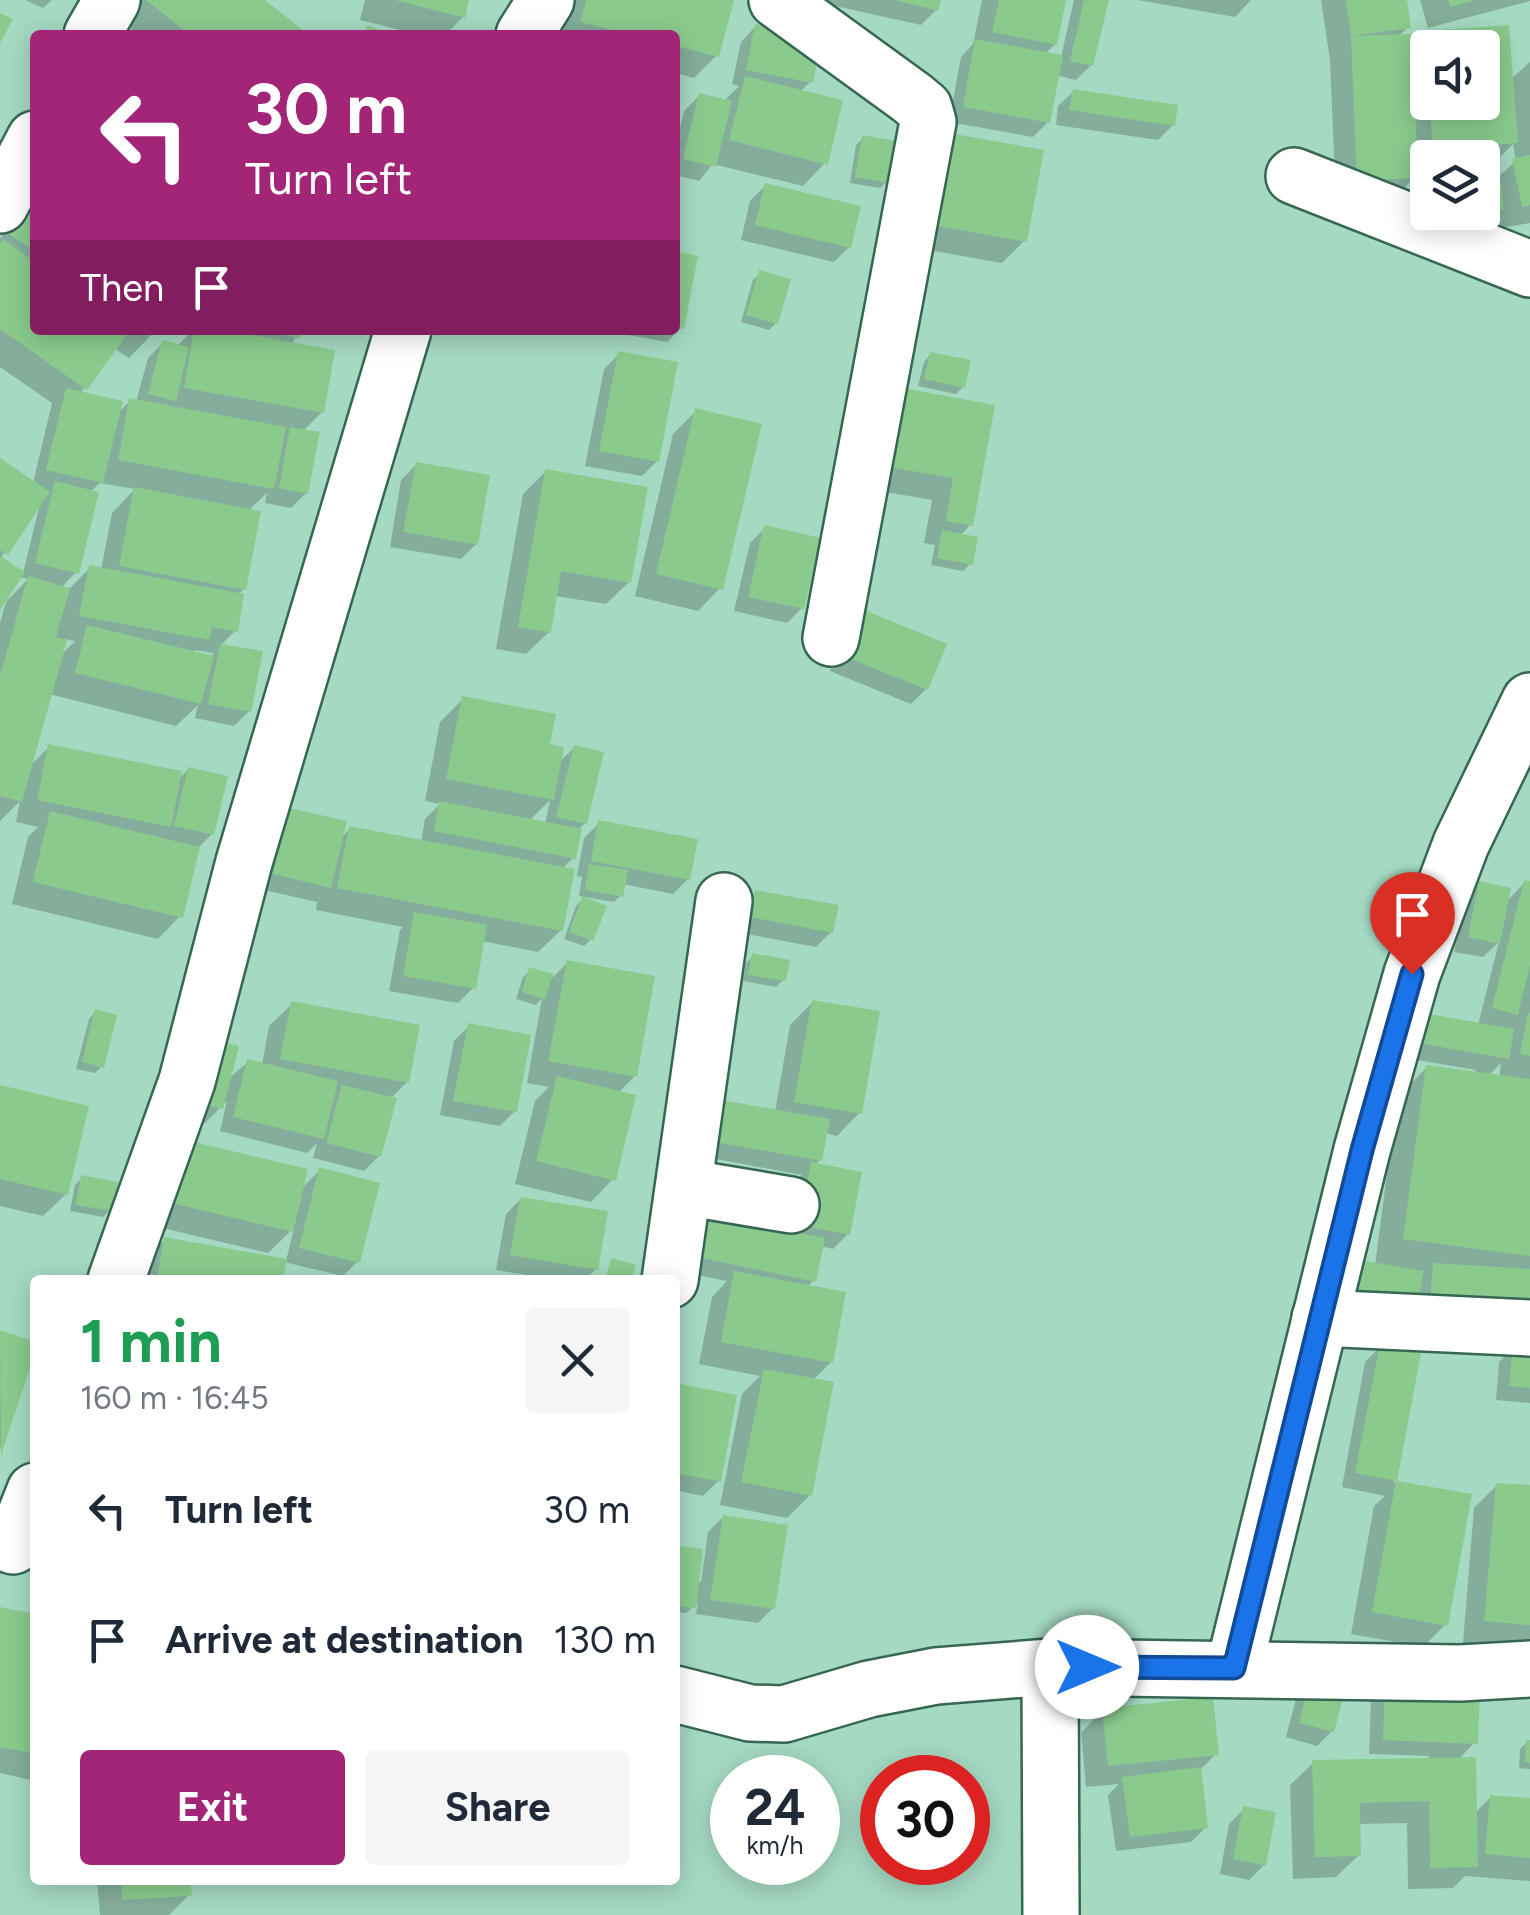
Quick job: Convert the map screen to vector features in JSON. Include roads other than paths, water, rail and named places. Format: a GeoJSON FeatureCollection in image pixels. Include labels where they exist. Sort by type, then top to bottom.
{"type":"FeatureCollection","features":[{"type":"Feature","properties":{"kind":"street"},"geometry":{"type":"LineString","coordinates":[[95,30],[112,0]]}},
{"type":"Feature","properties":{"kind":"street"},"geometry":{"type":"LineString","coordinates":[[527,30],[546,0]]}},
{"type":"Feature","properties":{"kind":"street"},"geometry":{"type":"LineString","coordinates":[[777,0],[912,98],[924,108],[928,122],[830,638]]}},
{"type":"Feature","properties":{"kind":"street"},"geometry":{"type":"LineString","coordinates":[[0,205],[30,148]]}},
{"type":"Feature","properties":{"kind":"street"},"geometry":{"type":"LineString","coordinates":[[1294,176],[1530,269]]}},
{"type":"Feature","properties":{"kind":"street"},"geometry":{"type":"LineString","coordinates":[[118,1275],[187,1081],[244,862],[402,335]]}},
{"type":"Feature","properties":{"kind":"street"},"geometry":{"type":"LineString","coordinates":[[1234,1668],[1320,1318],[1412,974],[1461,844],[1530,701]]}},
{"type":"Feature","properties":{"kind":"street"},"geometry":{"type":"LineString","coordinates":[[671,1275],[724,901]]}},
{"type":"Feature","properties":{"kind":"street"},"geometry":{"type":"LineString","coordinates":[[684,1187],[791,1205]]}},
{"type":"Feature","properties":{"kind":"street"},"geometry":{"type":"LineString","coordinates":[[1320,1318],[1530,1328]]}},
{"type":"Feature","properties":{"kind":"street"},"geometry":{"type":"LineString","coordinates":[[16,1546],[30,1506]]}},
{"type":"Feature","properties":{"kind":"street"},"geometry":{"type":"LineString","coordinates":[[1050,1667],[1052,1915]]}},
{"type":"Feature","properties":{"kind":"street"},"geometry":{"type":"LineString","coordinates":[[680,1695],[750,1713],[784,1714],[869,1689],[936,1676],[1050,1667],[1460,1673],[1530,1669]]}}]}
